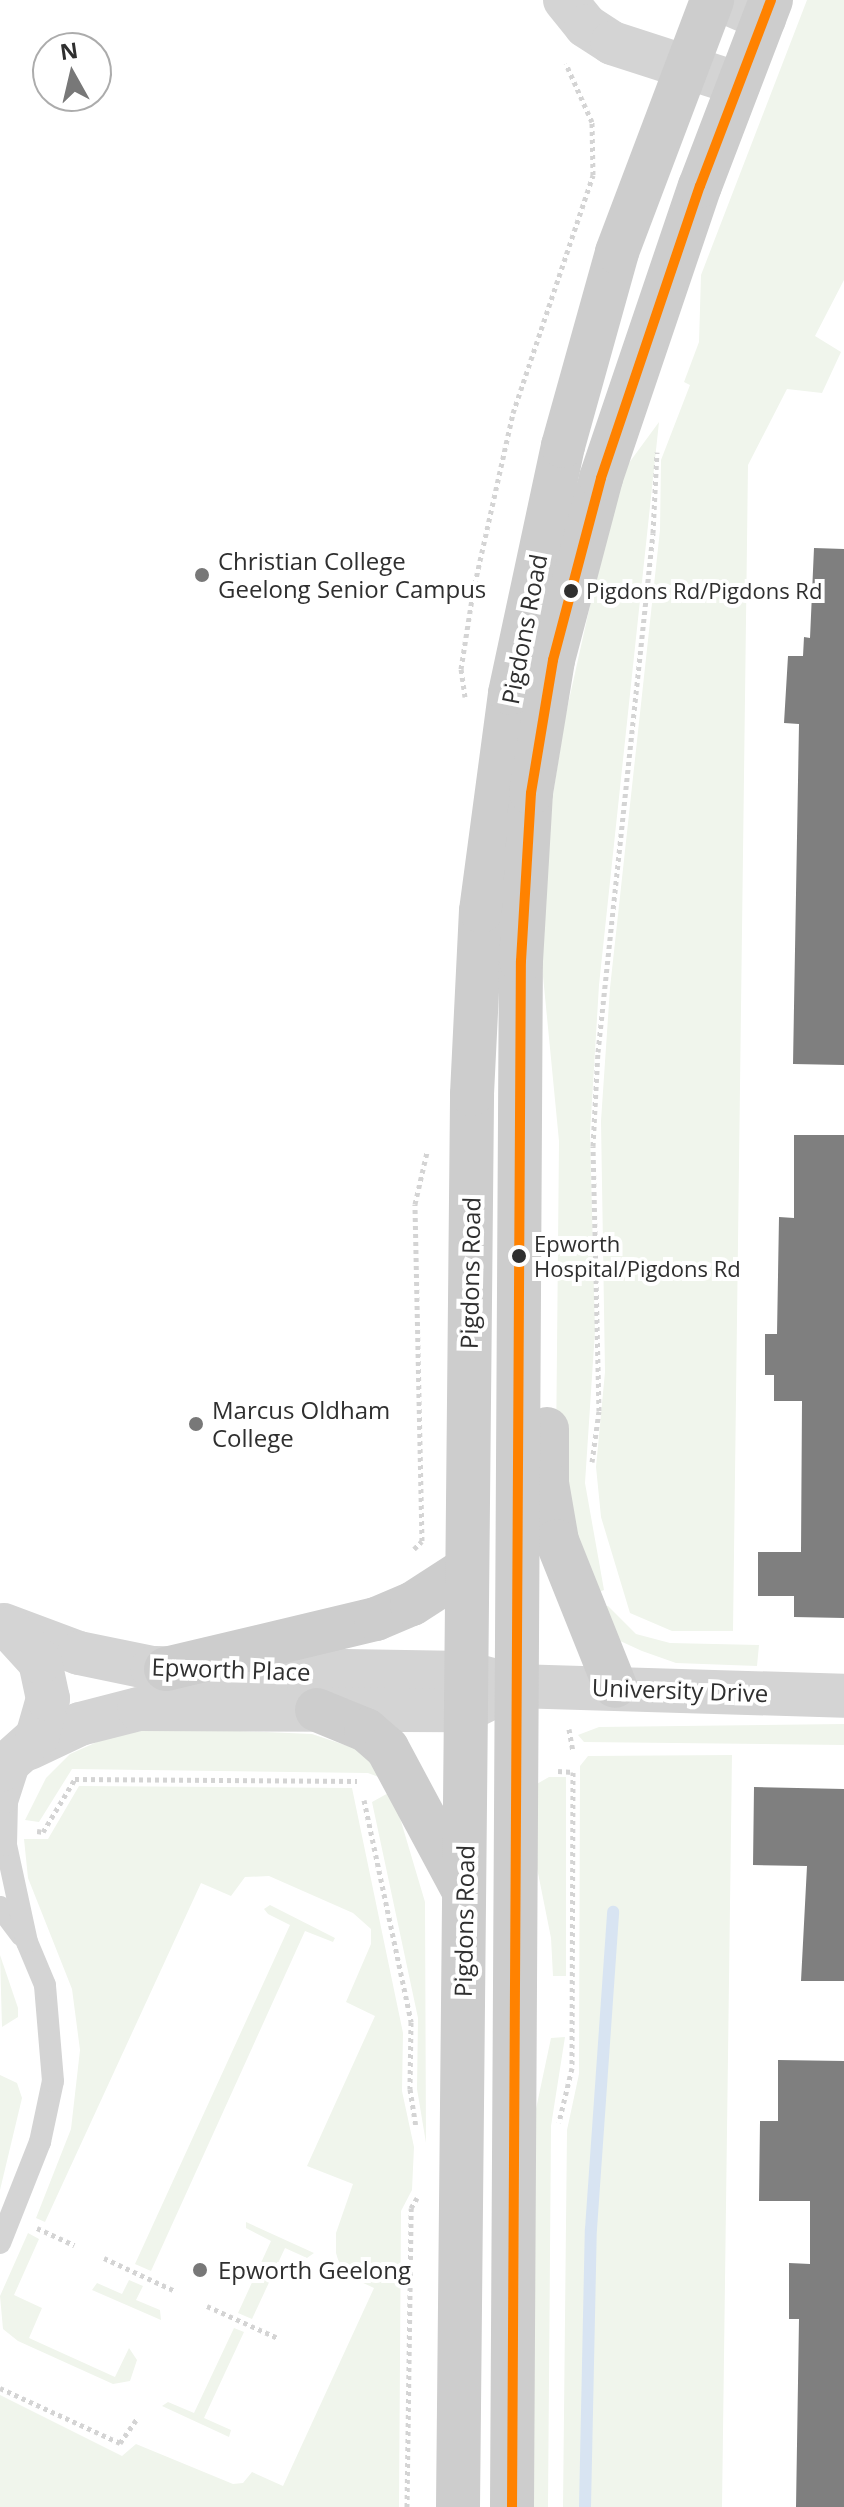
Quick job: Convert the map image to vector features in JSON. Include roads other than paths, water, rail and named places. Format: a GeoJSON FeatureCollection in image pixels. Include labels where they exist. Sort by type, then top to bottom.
{"type":"FeatureCollection","features":[{"type":"Feature","properties":{"kind":"street"},"geometry":{"type":"LineString","coordinates":[[565,0],[586,26],[612,43],[739,84]]}},
{"type":"Feature","properties":{"kind":"street","name":"Pigdons Road"},"geometry":{"type":"LineString","coordinates":[[458,2507],[474,1016],[506,722],[551,495],[617,252],[712,0]]}},
{"type":"Feature","properties":{"kind":"street","name":"Pigdons Road"},"geometry":{"type":"LineString","coordinates":[[512,2507],[521,961],[531,793],[553,660],[575,573],[623,413],[767,9],[721,0]]}},
{"type":"Feature","properties":{"kind":"street"},"geometry":{"type":"LineString","coordinates":[[521,961],[543,1059],[549,1221],[547,1483],[557,1541],[615,1686]]}},
{"type":"Feature","properties":{"kind":"street"},"geometry":{"type":"LineString","coordinates":[[166,1669],[376,1619],[412,1604],[466,1569]]}},
{"type":"Feature","properties":{"kind":"street"},"geometry":{"type":"LineString","coordinates":[[2,1624],[33,1650],[47,1687],[46,1713],[18,1757]]}},
{"type":"Feature","properties":{"kind":"street","name":"Epworth Place"},"geometry":{"type":"LineString","coordinates":[[2,1624],[88,1656],[166,1669],[466,1692]]}},
{"type":"Feature","properties":{"kind":"street","name":"University Drive"},"geometry":{"type":"LineString","coordinates":[[466,1692],[515,1686],[615,1686],[844,1696]]}},
{"type":"Feature","properties":{"kind":"street","name":"Epworth Place"},"geometry":{"type":"LineString","coordinates":[[18,1757],[80,1724],[139,1709],[317,1710],[466,1692]]}},
{"type":"Feature","properties":{"kind":"street"},"geometry":{"type":"LineString","coordinates":[[317,1710],[366,1730],[387,1748],[464,1892]]}},
{"type":"Feature","properties":{"kind":"lane"},"geometry":{"type":"LineString","coordinates":[[0,2243],[40,2142],[53,2081],[47,1996],[27,1942],[5,1829],[8,1794],[18,1757]]}},
{"type":"Feature","properties":{"kind":"lane"},"geometry":{"type":"LineString","coordinates":[[0,1907],[27,1942]]}},
{"type":"Feature","properties":{"kind":"waterway"},"geometry":{"type":"LineString","coordinates":[[585,2507],[591,2229],[613,1912]]}},
{"type":"Feature","properties":{"kind":"place","name":"Christian College Geelong Senior Campus"},"geometry":{"type":"Point","coordinates":[202,575]}},
{"type":"Feature","properties":{"kind":"place","name":"Pigdons Rd/Pigdons Rd"},"geometry":{"type":"Point","coordinates":[571,591]}},
{"type":"Feature","properties":{"kind":"place","name":"Epworth Hospital/Pigdons Rd"},"geometry":{"type":"Point","coordinates":[519,1256]}},
{"type":"Feature","properties":{"kind":"place","name":"Marcus Oldham College"},"geometry":{"type":"Point","coordinates":[196,1424]}},
{"type":"Feature","properties":{"kind":"place","name":"Epworth Geelong"},"geometry":{"type":"Point","coordinates":[200,2270]}}]}
